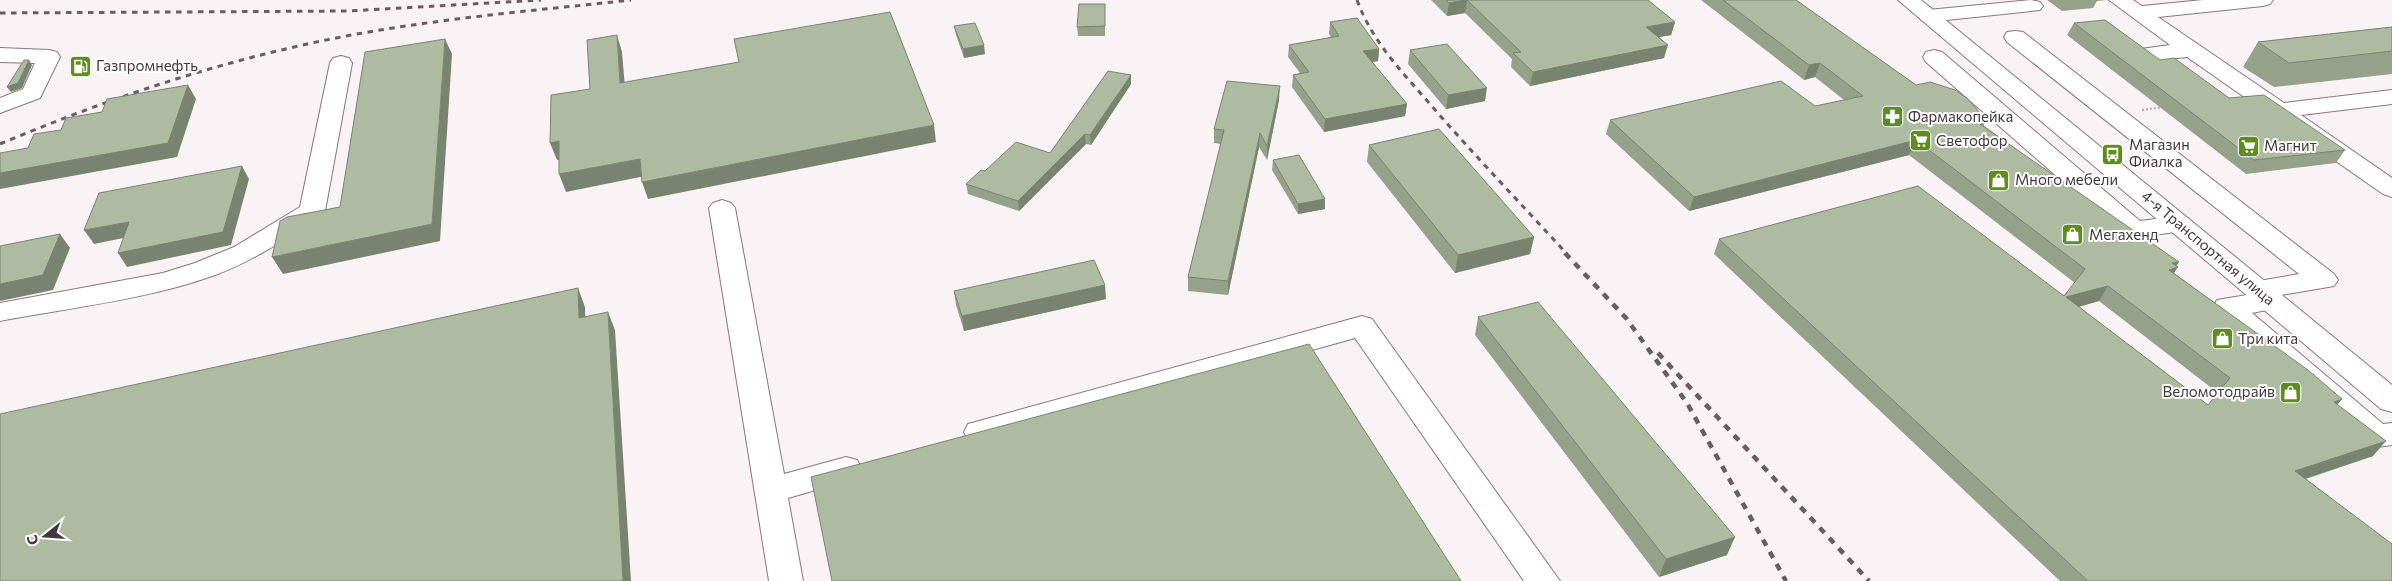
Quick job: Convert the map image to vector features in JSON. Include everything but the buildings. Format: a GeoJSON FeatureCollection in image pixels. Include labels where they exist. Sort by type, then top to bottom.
{"type":"FeatureCollection","features":[{"type":"Feature","properties":{"kind":"main road","name":"4-я Транспортная улица"},"geometry":{"type":"LineString","coordinates":[[1908,0],[2392,401]]}},
{"type":"Feature","properties":{"kind":"main road"},"geometry":{"type":"LineString","coordinates":[[2128,6],[2262,0]]}},
{"type":"Feature","properties":{"kind":"main road"},"geometry":{"type":"LineString","coordinates":[[2128,6],[2392,189]]}},
{"type":"Feature","properties":{"kind":"main road"},"geometry":{"type":"LineString","coordinates":[[1928,16],[2034,7]]}},
{"type":"Feature","properties":{"kind":"main road"},"geometry":{"type":"LineString","coordinates":[[2015,37],[2324,280],[2264,295],[2227,307],[2377,436],[2392,434]]}},
{"type":"Feature","properties":{"kind":"main road"},"geometry":{"type":"LineString","coordinates":[[2148,53],[2191,50]]}},
{"type":"Feature","properties":{"kind":"main road"},"geometry":{"type":"LineString","coordinates":[[0,55],[49,57],[32,93],[0,106]]}},
{"type":"Feature","properties":{"kind":"main road"},"geometry":{"type":"LineString","coordinates":[[1934,57],[2134,230],[2179,224]]}},
{"type":"Feature","properties":{"kind":"main road"},"geometry":{"type":"LineString","coordinates":[[0,312],[165,281],[205,269],[243,253],[312,211],[341,63]]}},
{"type":"Feature","properties":{"kind":"main road"},"geometry":{"type":"LineString","coordinates":[[1974,91],[2013,87]]}},
{"type":"Feature","properties":{"kind":"main road"},"geometry":{"type":"LineString","coordinates":[[2278,111],[2392,97]]}},
{"type":"Feature","properties":{"kind":"main road"},"geometry":{"type":"LineString","coordinates":[[722,208],[786,581]]}},
{"type":"Feature","properties":{"kind":"main road"},"geometry":{"type":"LineString","coordinates":[[952,440],[1362,326],[1543,581]]}},
{"type":"Feature","properties":{"kind":"main road"},"geometry":{"type":"LineString","coordinates":[[771,490],[876,461]]}},
{"type":"Feature","properties":{"kind":"railway"},"geometry":{"type":"LineString","coordinates":[[0,13],[348,11],[541,0]]}},
{"type":"Feature","properties":{"kind":"railway"},"geometry":{"type":"LineString","coordinates":[[0,144],[81,112],[163,83],[288,48],[406,26],[631,0]]}},
{"type":"Feature","properties":{"kind":"railway"},"geometry":{"type":"LineString","coordinates":[[1357,0],[1372,31],[1391,59],[1468,147],[1567,254]]}},
{"type":"Feature","properties":{"kind":"railway"},"geometry":{"type":"LineString","coordinates":[[1565,253],[1626,318],[1687,403],[1786,581]]}},
{"type":"Feature","properties":{"kind":"railway"},"geometry":{"type":"LineString","coordinates":[[1658,353],[1869,581]]}},
{"type":"Feature","properties":{"kind":"place","name":"Газпромнефть"},"geometry":{"type":"Point","coordinates":[80,66]}},
{"type":"Feature","properties":{"kind":"place","name":"Фармакопейка"},"geometry":{"type":"Point","coordinates":[1892,117]}},
{"type":"Feature","properties":{"kind":"place","name":"Светофор"},"geometry":{"type":"Point","coordinates":[1920,141]}},
{"type":"Feature","properties":{"kind":"place","name":"Магнит"},"geometry":{"type":"Point","coordinates":[2248,146]}},
{"type":"Feature","properties":{"kind":"place","name":"Магазин Фиалка"},"geometry":{"type":"Point","coordinates":[2113,154]}},
{"type":"Feature","properties":{"kind":"place","name":"Много мебели"},"geometry":{"type":"Point","coordinates":[1999,180]}},
{"type":"Feature","properties":{"kind":"place","name":"Мегахенд"},"geometry":{"type":"Point","coordinates":[2073,235]}},
{"type":"Feature","properties":{"kind":"place","name":"Три кита"},"geometry":{"type":"Point","coordinates":[2222,339]}},
{"type":"Feature","properties":{"kind":"place","name":"Веломотодрайв"},"geometry":{"type":"Point","coordinates":[2291,392]}}]}
